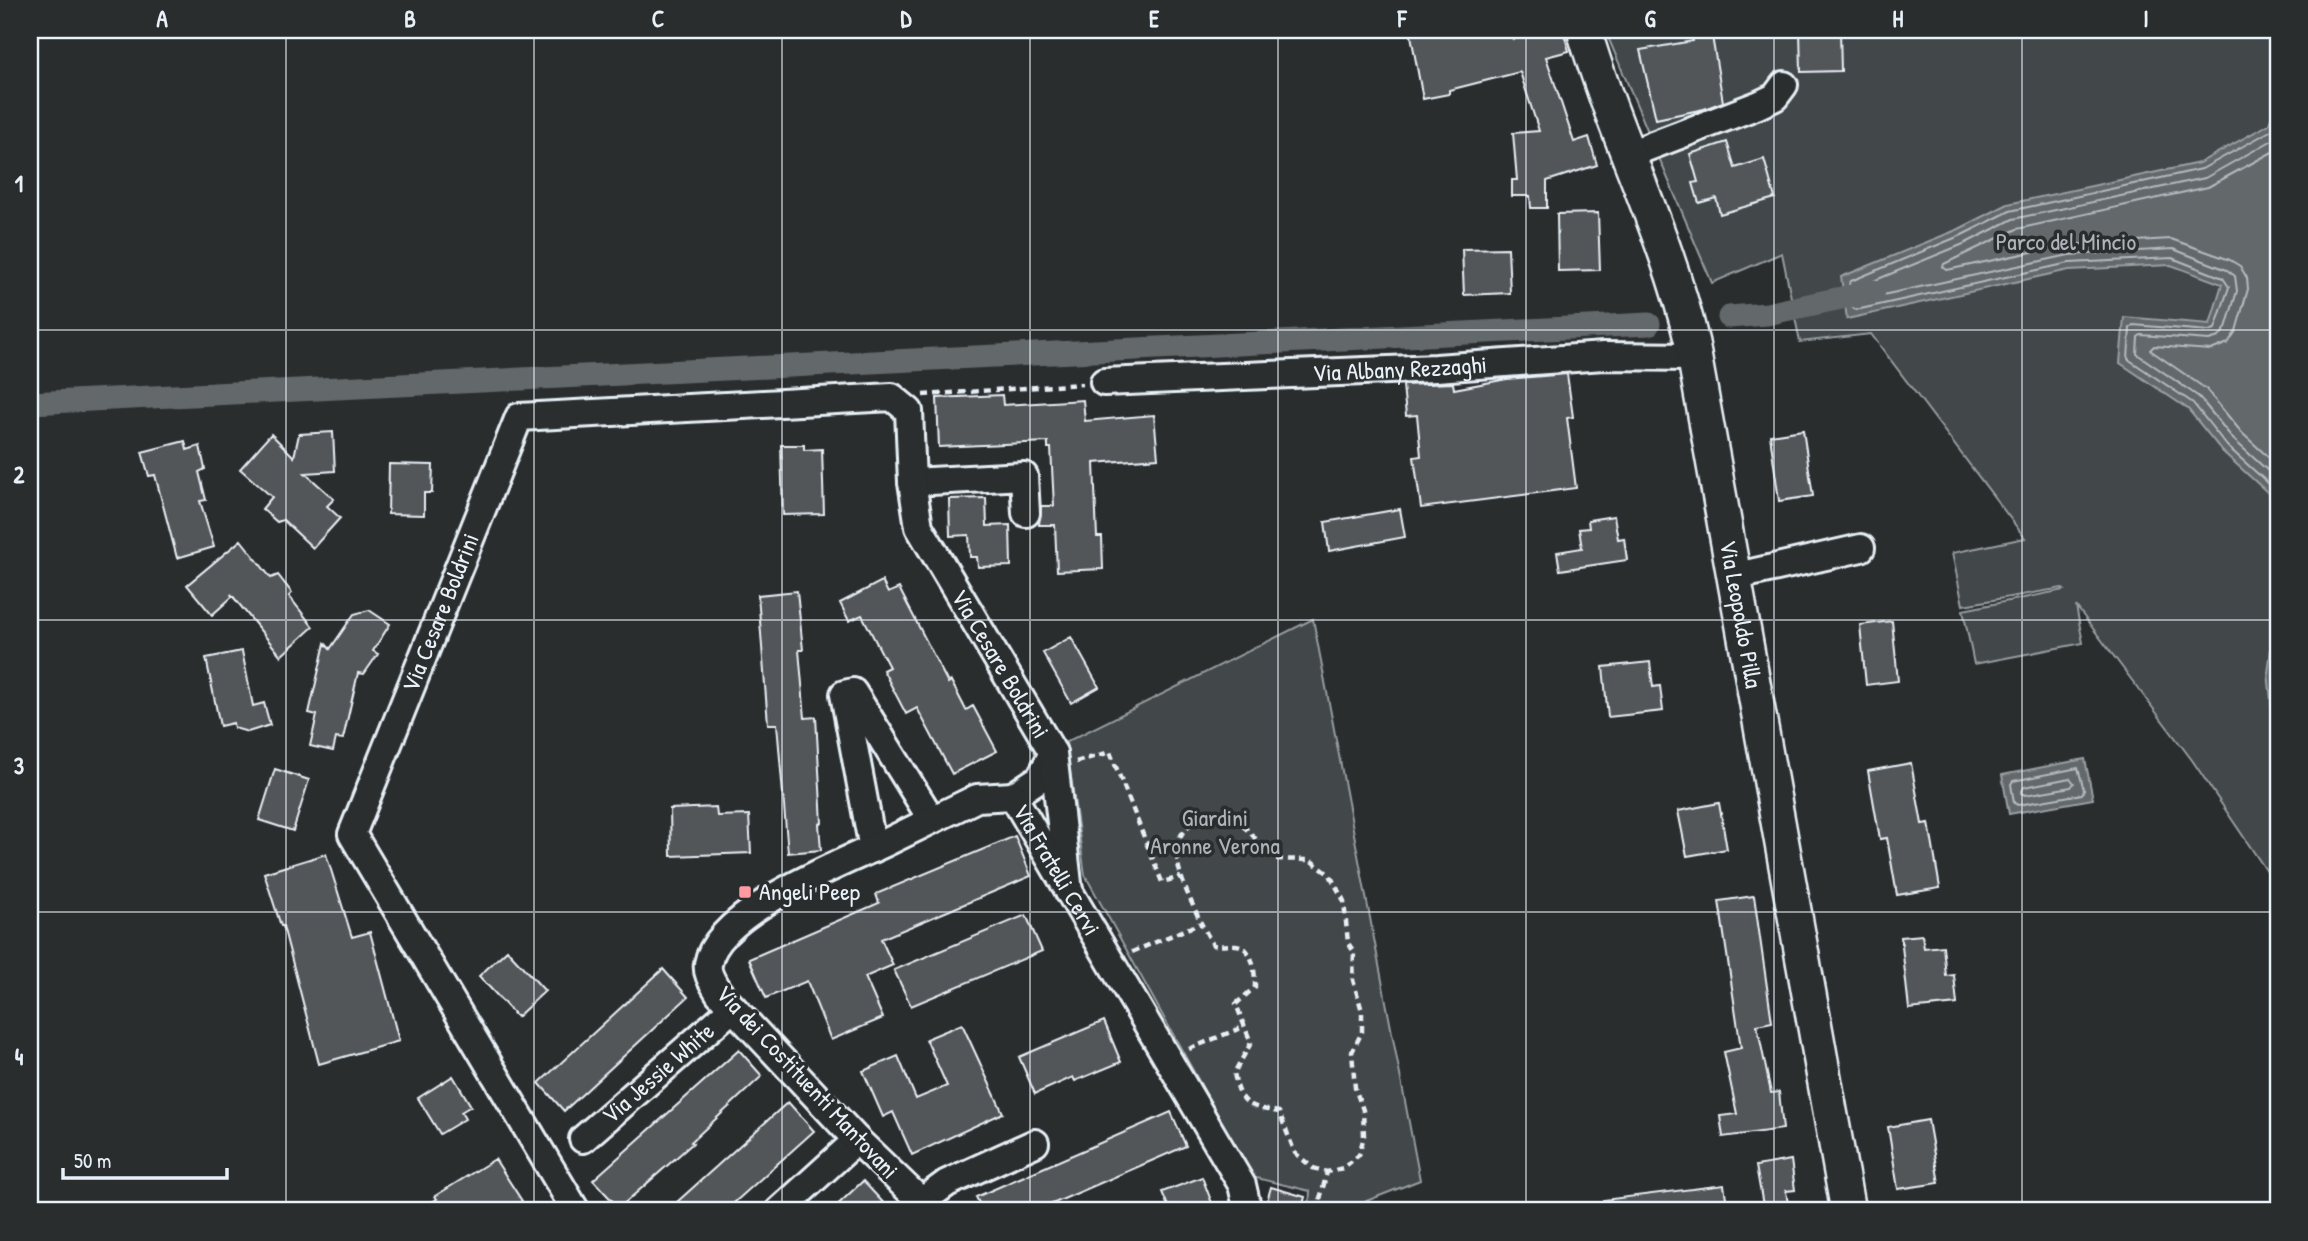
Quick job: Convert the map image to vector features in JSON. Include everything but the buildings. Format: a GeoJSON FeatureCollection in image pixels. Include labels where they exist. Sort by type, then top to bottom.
{"type":"FeatureCollection","features":[{"type":"Feature","properties":{"kind":"main road","name":"Via Leopoldo Pilla"},"geometry":{"type":"LineString","coordinates":[[1584,30],[1627,155],[1677,287],[1693,350],[1848,1211]]}},
{"type":"Feature","properties":{"kind":"main road"},"geometry":{"type":"LineString","coordinates":[[1826,1100],[1836,1211]]}},
{"type":"Feature","properties":{"kind":"street"},"geometry":{"type":"LineString","coordinates":[[1627,155],[1758,105],[1775,97],[1784,85]]}},
{"type":"Feature","properties":{"kind":"street","name":"Via Albany Rezzaghi"},"geometry":{"type":"LineString","coordinates":[[1104,382],[1436,368],[1693,350]]}},
{"type":"Feature","properties":{"kind":"street","name":"Via Cesare Boldrini"},"geometry":{"type":"LineString","coordinates":[[576,1211],[352,834],[519,417],[892,397],[909,411],[912,482],[919,527],[1061,758],[1040,778],[1013,796]]}},
{"type":"Feature","properties":{"kind":"street"},"geometry":{"type":"LineString","coordinates":[[912,482],[1024,476],[1026,513]]}},
{"type":"Feature","properties":{"kind":"street"},"geometry":{"type":"LineString","coordinates":[[1733,577],[1861,548]]}},
{"type":"Feature","properties":{"kind":"street"},"geometry":{"type":"LineString","coordinates":[[873,849],[844,694],[853,692],[932,820]]}},
{"type":"Feature","properties":{"kind":"street"},"geometry":{"type":"LineString","coordinates":[[1061,758],[1069,892]]}},
{"type":"Feature","properties":{"kind":"street","name":"Via Fratelli Cervi"},"geometry":{"type":"LineString","coordinates":[[711,955],[736,922],[782,892],[977,798],[1013,796],[1242,1185],[1248,1211]]}},
{"type":"Feature","properties":{"kind":"street","name":"Via dei Costituenti Mantovani"},"geometry":{"type":"LineString","coordinates":[[711,955],[707,966],[710,978],[719,993],[857,1140],[926,1206],[947,1183],[1035,1143]]}},
{"type":"Feature","properties":{"kind":"street","name":"Via Jessie White"},"geometry":{"type":"LineString","coordinates":[[583,1139],[733,1008]]}},
{"type":"Feature","properties":{"kind":"street"},"geometry":{"type":"LineString","coordinates":[[779,1211],[857,1140]]}},
{"type":"Feature","properties":{"kind":"path"},"geometry":{"type":"LineString","coordinates":[[892,397],[1104,382]]}},
{"type":"Feature","properties":{"kind":"path"},"geometry":{"type":"LineString","coordinates":[[1061,758],[1110,752],[1162,882],[1181,877]]}},
{"type":"Feature","properties":{"kind":"path"},"geometry":{"type":"LineString","coordinates":[[1213,815],[1234,820],[1251,833],[1275,859],[1310,860],[1330,875],[1338,888],[1344,901],[1348,943],[1354,952],[1353,980],[1362,1011],[1362,1031],[1352,1052],[1355,1088],[1363,1110],[1364,1136],[1359,1155],[1343,1168],[1327,1172],[1313,1168],[1295,1153],[1279,1112],[1252,1107],[1237,1089],[1234,1073],[1251,1043],[1236,1004],[1255,987],[1255,972],[1249,953],[1238,945],[1213,945],[1181,877],[1177,844],[1188,827],[1213,815]]}},
{"type":"Feature","properties":{"kind":"path"},"geometry":{"type":"LineString","coordinates":[[1128,953],[1201,923]]}},
{"type":"Feature","properties":{"kind":"path"},"geometry":{"type":"LineString","coordinates":[[1183,1052],[1243,1027]]}},
{"type":"Feature","properties":{"kind":"path"},"geometry":{"type":"LineString","coordinates":[[1317,1211],[1327,1172]]}},
{"type":"Feature","properties":{"kind":"green space","name":"Parco del Mincio"},"geometry":{"type":"Polygon","coordinates":[[[1605,30],[2278,30],[2278,888],[2192,760],[2076,606],[2083,643],[1974,664],[1963,610],[2064,590],[2062,588],[1963,605],[1952,553],[2025,538],[1871,334],[1800,342],[1782,253],[1712,283],[1605,30]]]}},
{"type":"Feature","properties":{"kind":"green space","name":"Giardini Aronne Verona"},"geometry":{"type":"Polygon","coordinates":[[[1313,619],[1420,1180],[1341,1211],[1309,1211],[1310,1191],[1252,1177],[1085,875],[1066,742],[1313,619]]]}},
{"type":"Feature","properties":{"kind":"water"},"geometry":{"type":"Polygon","coordinates":[[[2278,96],[2278,502],[2222,451],[2188,409],[2120,363],[2124,317],[2210,324],[2222,284],[2171,265],[2069,270],[1847,319],[1841,277],[1959,229],[2008,204],[2199,163],[2269,124],[2278,96]]]}},
{"type":"Feature","properties":{"kind":"water"},"geometry":{"type":"Polygon","coordinates":[[[2278,592],[2278,766],[2268,673],[2278,592]]]}},
{"type":"Feature","properties":{"kind":"water"},"geometry":{"type":"Polygon","coordinates":[[[2085,759],[2093,799],[2009,814],[2002,775],[2085,759]]]}},
{"type":"Feature","properties":{"kind":"waterway"},"geometry":{"type":"LineString","coordinates":[[1729,317],[1767,314],[1874,291]]}},
{"type":"Feature","properties":{"kind":"waterway"},"geometry":{"type":"LineString","coordinates":[[30,403],[1649,324]]}},
{"type":"Feature","properties":{"kind":"place","name":"Angeli Peep"},"geometry":{"type":"Point","coordinates":[745,892]}}]}
